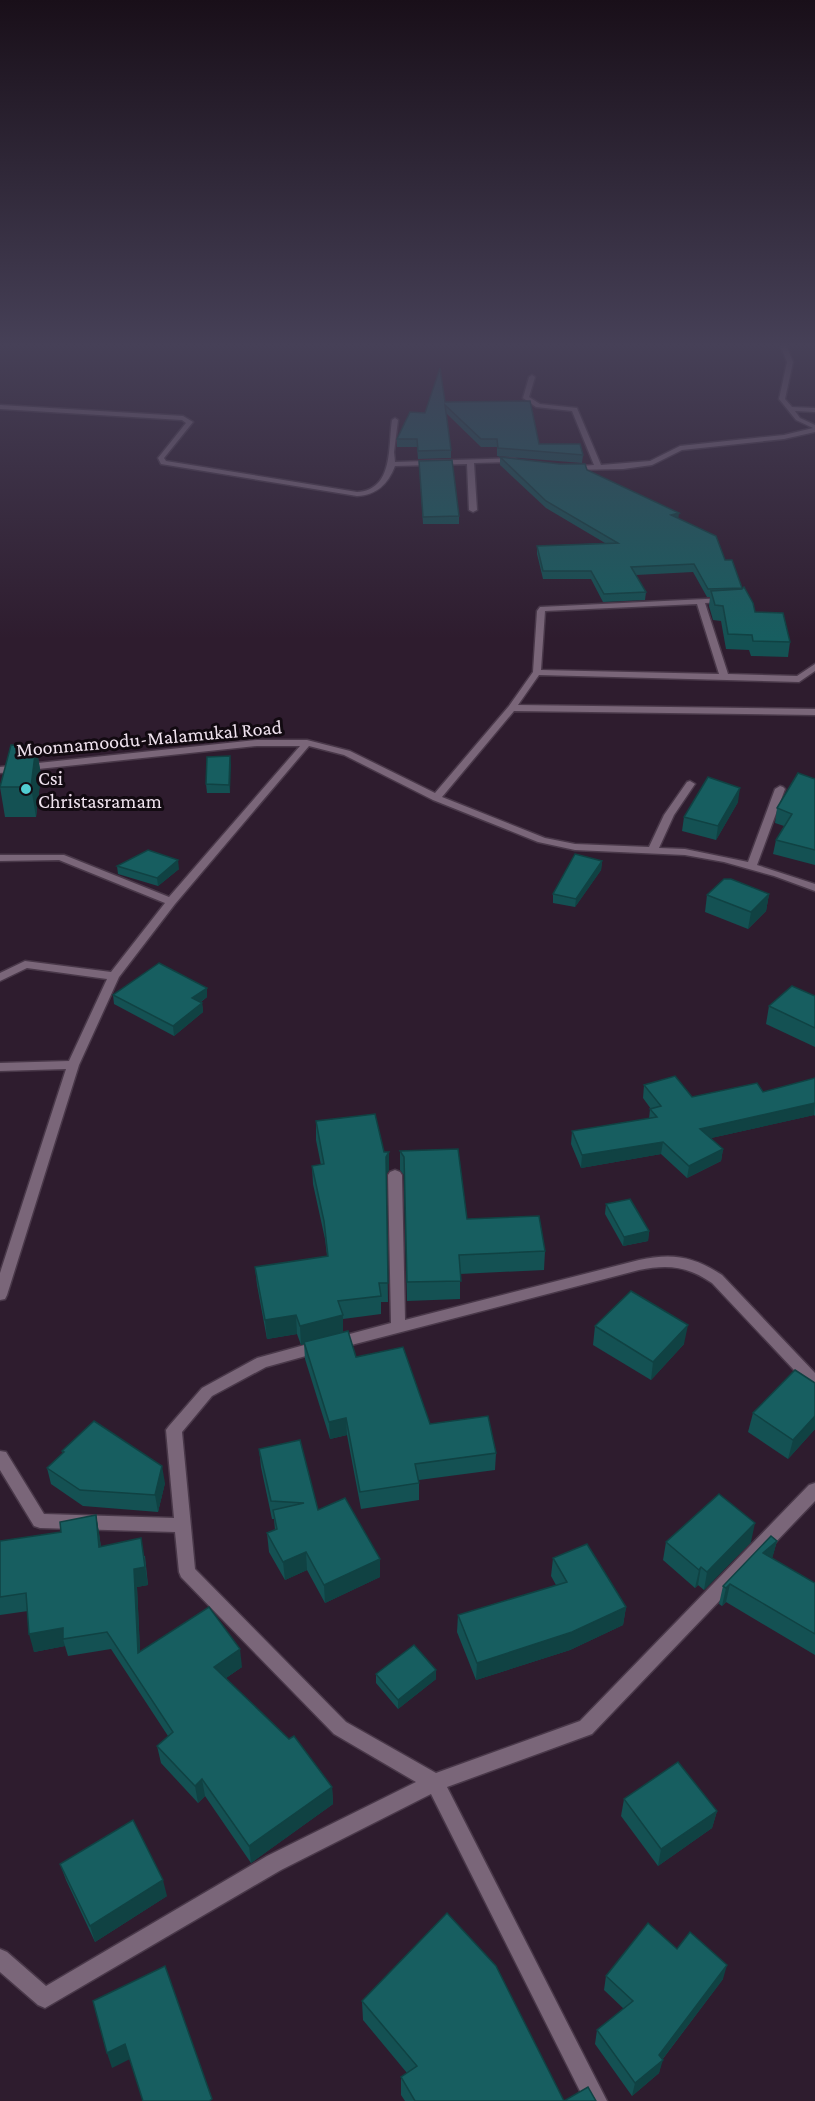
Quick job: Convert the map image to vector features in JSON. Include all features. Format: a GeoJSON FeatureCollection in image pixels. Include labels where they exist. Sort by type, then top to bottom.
{"type":"FeatureCollection","features":[{"type":"Feature","properties":{"kind":"street"},"geometry":{"type":"LineString","coordinates":[[172,443],[160,458],[163,463],[357,494],[375,491],[389,475],[392,464],[392,443]]}},
{"type":"Feature","properties":{"kind":"street"},"geometry":{"type":"LineString","coordinates":[[589,443],[598,467]]}},
{"type":"Feature","properties":{"kind":"street"},"geometry":{"type":"LineString","coordinates":[[560,467],[623,467],[652,463],[680,448],[727,443]]}},
{"type":"Feature","properties":{"kind":"street"},"geometry":{"type":"LineString","coordinates":[[392,464],[521,461]]}},
{"type":"Feature","properties":{"kind":"street"},"geometry":{"type":"LineString","coordinates":[[470,462],[473,510]]}},
{"type":"Feature","properties":{"kind":"street"},"geometry":{"type":"LineString","coordinates":[[436,798],[512,708],[537,672],[541,611],[546,607],[737,600]]}},
{"type":"Feature","properties":{"kind":"street"},"geometry":{"type":"LineString","coordinates":[[700,601],[724,677]]}},
{"type":"Feature","properties":{"kind":"street"},"geometry":{"type":"LineString","coordinates":[[799,679],[815,667]]}},
{"type":"Feature","properties":{"kind":"street"},"geometry":{"type":"LineString","coordinates":[[537,672],[815,679]]}},
{"type":"Feature","properties":{"kind":"street"},"geometry":{"type":"LineString","coordinates":[[512,708],[815,712]]}},
{"type":"Feature","properties":{"kind":"street","name":"Moonnamoodu-Malamukal Road"},"geometry":{"type":"LineString","coordinates":[[0,770],[257,743],[307,743],[347,753],[436,798],[542,840],[575,847],[685,852],[751,867],[814,887]]}},
{"type":"Feature","properties":{"kind":"street"},"geometry":{"type":"LineString","coordinates":[[0,1295],[73,1065],[114,976],[171,902],[307,743]]}},
{"type":"Feature","properties":{"kind":"street"},"geometry":{"type":"LineString","coordinates":[[652,851],[669,815],[690,784]]}},
{"type":"Feature","properties":{"kind":"street"},"geometry":{"type":"LineString","coordinates":[[751,867],[780,789]]}},
{"type":"Feature","properties":{"kind":"street"},"geometry":{"type":"LineString","coordinates":[[0,858],[60,857],[171,902]]}},
{"type":"Feature","properties":{"kind":"street"},"geometry":{"type":"LineString","coordinates":[[0,978],[25,964],[114,976]]}},
{"type":"Feature","properties":{"kind":"street"},"geometry":{"type":"LineString","coordinates":[[0,1067],[73,1065]]}},
{"type":"Feature","properties":{"kind":"street"},"geometry":{"type":"LineString","coordinates":[[395,1175],[398,1327]]}},
{"type":"Feature","properties":{"kind":"street"},"geometry":{"type":"LineString","coordinates":[[596,2101],[435,1782],[340,1728],[187,1572],[174,1430],[207,1392],[262,1362],[658,1261],[678,1261],[698,1268],[717,1279],[815,1383]]}},
{"type":"Feature","properties":{"kind":"street"},"geometry":{"type":"LineString","coordinates":[[0,1456],[40,1521],[182,1525]]}},
{"type":"Feature","properties":{"kind":"street"},"geometry":{"type":"LineString","coordinates":[[0,1959],[45,1998],[274,1863],[435,1782],[586,1728],[815,1490]]}},
{"type":"Feature","properties":{"kind":"building"},"geometry":{"type":"Polygon","coordinates":[[[417,443],[450,443],[451,450],[418,451],[417,443]]]}},
{"type":"Feature","properties":{"kind":"building"},"geometry":{"type":"Polygon","coordinates":[[[497,443],[580,444],[583,455],[498,448],[497,443]]]}},
{"type":"Feature","properties":{"kind":"building"},"geometry":{"type":"Polygon","coordinates":[[[500,457],[560,464],[585,464],[587,470],[679,513],[671,515],[716,536],[725,560],[732,560],[742,588],[708,589],[694,564],[631,567],[646,592],[604,594],[591,571],[543,571],[537,546],[618,543],[546,501],[500,457]]]}},
{"type":"Feature","properties":{"kind":"building"},"geometry":{"type":"Polygon","coordinates":[[[452,460],[459,516],[423,517],[419,461],[452,460]]]}},
{"type":"Feature","properties":{"kind":"building"},"geometry":{"type":"Polygon","coordinates":[[[744,587],[755,612],[783,613],[790,642],[753,641],[752,635],[728,634],[723,606],[715,605],[711,591],[744,587]]]}},
{"type":"Feature","properties":{"kind":"building"},"geometry":{"type":"Polygon","coordinates":[[[11,745],[36,746],[31,787],[0,787],[11,745]]]}},
{"type":"Feature","properties":{"kind":"building"},"geometry":{"type":"Polygon","coordinates":[[[230,756],[229,785],[206,784],[207,757],[230,756]]]}},
{"type":"Feature","properties":{"kind":"building"},"geometry":{"type":"Polygon","coordinates":[[[798,773],[815,779],[815,850],[776,840],[792,814],[777,808],[798,773]]]}},
{"type":"Feature","properties":{"kind":"building"},"geometry":{"type":"Polygon","coordinates":[[[708,777],[740,788],[718,826],[684,817],[708,777]]]}},
{"type":"Feature","properties":{"kind":"building"},"geometry":{"type":"Polygon","coordinates":[[[148,850],[178,860],[157,878],[117,866],[148,850]]]}},
{"type":"Feature","properties":{"kind":"building"},"geometry":{"type":"Polygon","coordinates":[[[575,854],[602,861],[576,899],[553,894],[575,854]]]}},
{"type":"Feature","properties":{"kind":"building"},"geometry":{"type":"Polygon","coordinates":[[[724,879],[731,879],[769,894],[751,912],[707,895],[724,879]]]}},
{"type":"Feature","properties":{"kind":"building"},"geometry":{"type":"Polygon","coordinates":[[[159,963],[207,988],[192,998],[202,1003],[173,1026],[113,995],[159,963]]]}},
{"type":"Feature","properties":{"kind":"building"},"geometry":{"type":"Polygon","coordinates":[[[792,986],[815,996],[815,1028],[769,1006],[792,986]]]}},
{"type":"Feature","properties":{"kind":"building"},"geometry":{"type":"Polygon","coordinates":[[[675,1076],[692,1097],[757,1083],[763,1092],[815,1078],[815,1103],[700,1129],[723,1149],[689,1166],[663,1142],[582,1155],[572,1131],[657,1117],[650,1109],[661,1106],[644,1085],[675,1076]]]}},
{"type":"Feature","properties":{"kind":"building"},"geometry":{"type":"Polygon","coordinates":[[[375,1114],[384,1152],[389,1152],[386,1157],[388,1283],[379,1283],[381,1296],[338,1301],[343,1315],[300,1326],[296,1315],[265,1320],[255,1267],[328,1256],[324,1221],[312,1166],[324,1164],[316,1121],[375,1114]]]}},
{"type":"Feature","properties":{"kind":"building"},"geometry":{"type":"Polygon","coordinates":[[[458,1149],[467,1219],[539,1216],[545,1251],[459,1255],[461,1281],[407,1282],[404,1157],[400,1151],[458,1149]]]}},
{"type":"Feature","properties":{"kind":"building"},"geometry":{"type":"Polygon","coordinates":[[[630,1199],[649,1231],[624,1237],[606,1204],[630,1199]]]}},
{"type":"Feature","properties":{"kind":"building"},"geometry":{"type":"Polygon","coordinates":[[[631,1291],[688,1325],[653,1362],[595,1326],[631,1291]]]}},
{"type":"Feature","properties":{"kind":"building"},"geometry":{"type":"Polygon","coordinates":[[[348,1331],[356,1357],[403,1347],[430,1424],[488,1416],[496,1453],[415,1464],[419,1483],[360,1492],[346,1418],[329,1422],[304,1342],[348,1331]]]}},
{"type":"Feature","properties":{"kind":"building"},"geometry":{"type":"Polygon","coordinates":[[[795,1370],[815,1383],[815,1416],[793,1440],[753,1413],[795,1370]]]}},
{"type":"Feature","properties":{"kind":"building"},"geometry":{"type":"Polygon","coordinates":[[[94,1421],[162,1466],[155,1495],[80,1490],[47,1468],[94,1421]]]}},
{"type":"Feature","properties":{"kind":"building"},"geometry":{"type":"Polygon","coordinates":[[[300,1440],[318,1510],[345,1498],[380,1559],[324,1585],[306,1552],[283,1562],[267,1533],[277,1529],[273,1510],[304,1503],[271,1501],[259,1449],[300,1440]]]}},
{"type":"Feature","properties":{"kind":"building"},"geometry":{"type":"Polygon","coordinates":[[[719,1494],[755,1523],[707,1572],[701,1567],[699,1570],[666,1542],[719,1494]]]}},
{"type":"Feature","properties":{"kind":"building"},"geometry":{"type":"Polygon","coordinates":[[[96,1515],[99,1547],[141,1538],[145,1567],[134,1569],[138,1653],[209,1607],[240,1649],[214,1667],[289,1739],[294,1736],[332,1787],[249,1846],[202,1779],[195,1786],[157,1746],[173,1732],[107,1632],[63,1639],[63,1628],[29,1634],[26,1593],[0,1597],[0,1541],[61,1532],[60,1522],[96,1515]]]}},
{"type":"Feature","properties":{"kind":"building"},"geometry":{"type":"Polygon","coordinates":[[[771,1536],[777,1541],[763,1553],[815,1583],[815,1634],[730,1584],[726,1588],[723,1586],[771,1536]]]}},
{"type":"Feature","properties":{"kind":"building"},"geometry":{"type":"Polygon","coordinates":[[[587,1544],[626,1607],[572,1632],[477,1663],[458,1615],[567,1582],[553,1558],[587,1544]]]}},
{"type":"Feature","properties":{"kind":"building"},"geometry":{"type":"Polygon","coordinates":[[[414,1645],[436,1670],[398,1700],[376,1674],[414,1645]]]}},
{"type":"Feature","properties":{"kind":"building"},"geometry":{"type":"Polygon","coordinates":[[[678,1762],[717,1811],[661,1849],[624,1799],[678,1762]]]}},
{"type":"Feature","properties":{"kind":"building"},"geometry":{"type":"Polygon","coordinates":[[[133,1820],[163,1880],[90,1926],[60,1864],[133,1820]]]}},
{"type":"Feature","properties":{"kind":"building"},"geometry":{"type":"Polygon","coordinates":[[[447,1913],[496,1966],[564,2101],[415,2101],[401,2077],[417,2066],[362,2001],[447,1913]]]}},
{"type":"Feature","properties":{"kind":"building"},"geometry":{"type":"Polygon","coordinates":[[[648,1923],[677,1949],[690,1932],[727,1965],[659,2055],[663,2060],[635,2083],[597,2030],[633,2001],[606,1976],[648,1923]]]}},
{"type":"Feature","properties":{"kind":"building"},"geometry":{"type":"Polygon","coordinates":[[[165,1966],[212,2099],[209,2101],[143,2101],[125,2044],[107,2053],[93,2001],[165,1966]]]}},
{"type":"Feature","properties":{"kind":"building"},"geometry":{"type":"Polygon","coordinates":[[[588,2087],[596,2101],[564,2101],[588,2087]]]}},
{"type":"Feature","properties":{"kind":"place","name":"Csi Christasramam"},"geometry":{"type":"Point","coordinates":[26,789]}}]}
